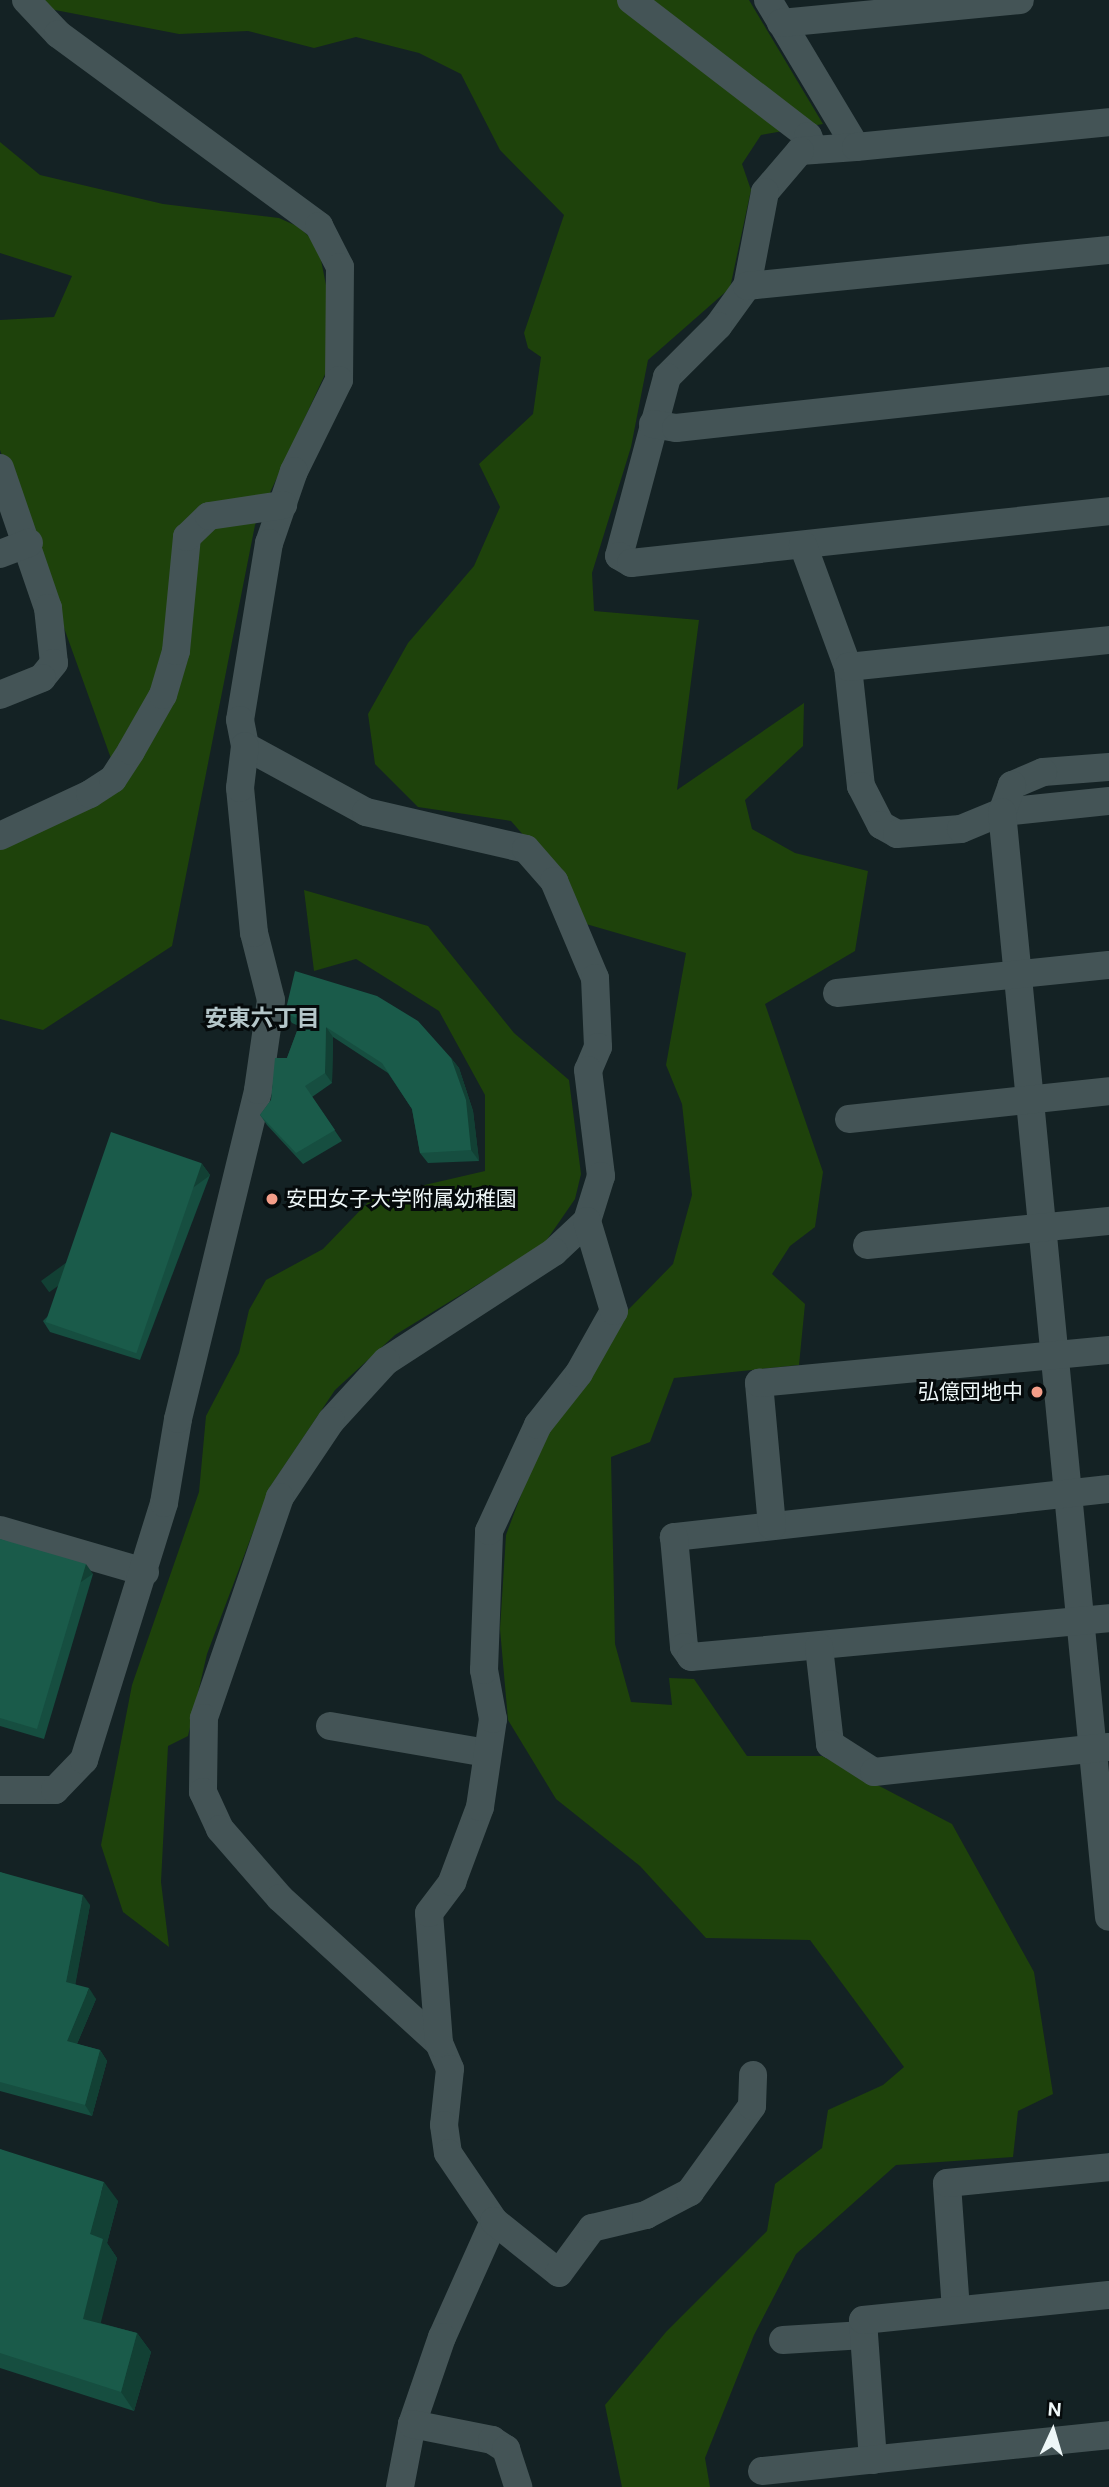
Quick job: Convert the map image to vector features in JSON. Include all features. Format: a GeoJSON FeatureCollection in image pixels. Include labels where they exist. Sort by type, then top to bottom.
{"type":"FeatureCollection","features":[{"type":"Feature","properties":{"kind":"street"},"geometry":{"type":"LineString","coordinates":[[0,1790],[54,1790],[84,1760],[145,1572],[258,1090],[271,1000],[254,933],[240,788],[245,746],[244,685],[269,543],[283,505],[339,380],[340,267],[333,244],[284,196],[58,34],[26,0]]}},
{"type":"Feature","properties":{"kind":"street"},"geometry":{"type":"LineString","coordinates":[[631,0],[808,136],[814,150]]}},
{"type":"Feature","properties":{"kind":"street"},"geometry":{"type":"LineString","coordinates":[[856,148],[774,11],[1020,0]]}},
{"type":"Feature","properties":{"kind":"street"},"geometry":{"type":"LineString","coordinates":[[1109,122],[856,148],[800,151],[765,192],[747,286],[718,326],[667,377],[619,556],[631,563],[1109,511]]}},
{"type":"Feature","properties":{"kind":"street"},"geometry":{"type":"LineString","coordinates":[[747,286],[1109,250]]}},
{"type":"Feature","properties":{"kind":"street"},"geometry":{"type":"LineString","coordinates":[[653,424],[676,428],[1109,382]]}},
{"type":"Feature","properties":{"kind":"street"},"geometry":{"type":"LineString","coordinates":[[0,468],[29,543],[48,608],[54,663],[42,678],[0,695]]}},
{"type":"Feature","properties":{"kind":"street"},"geometry":{"type":"LineString","coordinates":[[0,836],[90,794],[113,779],[131,751],[163,695],[176,651],[187,537],[209,516],[283,505]]}},
{"type":"Feature","properties":{"kind":"street"},"geometry":{"type":"LineString","coordinates":[[0,554],[29,543]]}},
{"type":"Feature","properties":{"kind":"street"},"geometry":{"type":"LineString","coordinates":[[803,545],[848,667],[861,786],[881,825],[897,834],[961,829],[1002,812],[1109,801]]}},
{"type":"Feature","properties":{"kind":"street"},"geometry":{"type":"LineString","coordinates":[[848,667],[1109,640]]}},
{"type":"Feature","properties":{"kind":"street"},"geometry":{"type":"LineString","coordinates":[[245,746],[366,811],[489,836],[526,849],[541,863],[585,945],[594,978],[598,1047],[588,1070],[601,1176],[587,1221],[554,1252],[433,1325],[386,1361],[331,1421],[280,1497],[204,1718],[203,1792],[240,1858],[439,2043]]}},
{"type":"Feature","properties":{"kind":"street"},"geometry":{"type":"LineString","coordinates":[[1108,1898],[1101,1748],[1080,1620],[1002,812],[1012,785],[1043,772],[1109,767]]}},
{"type":"Feature","properties":{"kind":"street"},"geometry":{"type":"LineString","coordinates":[[837,993],[1109,965]]}},
{"type":"Feature","properties":{"kind":"street"},"geometry":{"type":"LineString","coordinates":[[849,1119],[1109,1091]]}},
{"type":"Feature","properties":{"kind":"street"},"geometry":{"type":"LineString","coordinates":[[587,1221],[614,1311],[579,1373],[538,1426],[489,1531],[484,1670],[493,1719],[480,1807],[452,1882],[429,1913],[439,2043],[450,2069],[444,2125],[448,2153],[494,2221],[559,2273],[592,2228],[646,2215],[690,2192],[752,2106],[753,2075]]}},
{"type":"Feature","properties":{"kind":"street"},"geometry":{"type":"LineString","coordinates":[[867,1245],[1109,1221]]}},
{"type":"Feature","properties":{"kind":"street"},"geometry":{"type":"LineString","coordinates":[[772,1526],[759,1383],[1109,1350]]}},
{"type":"Feature","properties":{"kind":"street"},"geometry":{"type":"LineString","coordinates":[[1109,1489],[674,1537],[684,1647],[691,1657],[704,1659],[1109,1618]]}},
{"type":"Feature","properties":{"kind":"street"},"geometry":{"type":"LineString","coordinates":[[0,1530],[145,1572]]}},
{"type":"Feature","properties":{"kind":"street"},"geometry":{"type":"LineString","coordinates":[[818,1647],[830,1744],[874,1772],[1101,1748]]}},
{"type":"Feature","properties":{"kind":"street"},"geometry":{"type":"LineString","coordinates":[[330,1726],[486,1753]]}},
{"type":"Feature","properties":{"kind":"street"},"geometry":{"type":"LineString","coordinates":[[956,2310],[947,2183],[1109,2167]]}},
{"type":"Feature","properties":{"kind":"street"},"geometry":{"type":"LineString","coordinates":[[400,2487],[412,2424],[442,2337],[494,2221]]}},
{"type":"Feature","properties":{"kind":"street"},"geometry":{"type":"LineString","coordinates":[[873,2460],[863,2320],[1109,2295]]}},
{"type":"Feature","properties":{"kind":"street"},"geometry":{"type":"LineString","coordinates":[[783,2340],[864,2335]]}},
{"type":"Feature","properties":{"kind":"street"},"geometry":{"type":"LineString","coordinates":[[412,2424],[492,2440],[506,2449],[518,2487]]}},
{"type":"Feature","properties":{"kind":"street"},"geometry":{"type":"LineString","coordinates":[[762,2471],[821,2476],[873,2460],[1109,2435]]}},
{"type":"Feature","properties":{"kind":"green space"},"geometry":{"type":"Polygon","coordinates":[[[45,0],[749,0],[823,124],[761,135],[742,164],[751,190],[730,288],[648,360],[631,447],[592,573],[594,611],[699,620],[677,790],[804,703],[803,746],[745,800],[752,829],[795,853],[868,871],[855,951],[765,1004],[823,1172],[815,1227],[790,1246],[772,1274],[805,1304],[799,1365],[674,1378],[650,1442],[611,1457],[615,1644],[631,1702],[672,1705],[669,1678],[694,1679],[747,1756],[822,1756],[952,1824],[1034,1972],[1053,2094],[1018,2111],[1013,2157],[896,2165],[796,2254],[754,2335],[705,2458],[710,2487],[622,2487],[605,2405],[666,2332],[767,2231],[775,2184],[822,2148],[828,2110],[883,2085],[904,2067],[810,1940],[706,1938],[640,1866],[556,1799],[508,1720],[500,1629],[506,1535],[545,1431],[628,1310],[673,1264],[692,1195],[682,1104],[666,1065],[686,953],[586,924],[554,870],[511,821],[418,807],[375,764],[368,714],[408,643],[474,566],[500,507],[479,464],[533,414],[541,357],[528,348],[524,333],[564,215],[500,150],[461,74],[419,53],[356,37],[314,48],[248,31],[179,34],[50,9],[45,0]]]}},
{"type":"Feature","properties":{"kind":"green space"},"geometry":{"type":"Polygon","coordinates":[[[0,142],[40,175],[163,204],[279,218],[299,227],[318,245],[330,305],[327,370],[255,525],[172,946],[43,1030],[0,1019],[0,839],[122,789],[0,450],[0,320],[54,317],[72,276],[0,253],[0,142]]]}},
{"type":"Feature","properties":{"kind":"green space"},"geometry":{"type":"Polygon","coordinates":[[[304,890],[428,926],[514,1033],[569,1080],[581,1174],[575,1199],[544,1244],[395,1335],[335,1390],[270,1487],[207,1654],[188,1736],[168,1746],[161,1882],[169,1947],[123,1912],[101,1845],[132,1685],[199,1492],[206,1416],[239,1353],[249,1310],[266,1280],[323,1249],[373,1197],[485,1171],[485,1095],[439,1011],[356,959],[314,971],[304,890]]]}},
{"type":"Feature","properties":{"kind":"building"},"geometry":{"type":"Polygon","coordinates":[[[295,971],[377,996],[418,1021],[451,1058],[466,1100],[471,1150],[420,1153],[412,1109],[382,1063],[326,1027],[325,1073],[305,1086],[335,1130],[296,1153],[260,1115],[271,1100],[275,1058],[287,1058],[301,1020],[285,1013],[295,971]]]}},
{"type":"Feature","properties":{"kind":"building"},"geometry":{"type":"Polygon","coordinates":[[[111,1132],[202,1163],[136,1353],[46,1322],[111,1132]]]}},
{"type":"Feature","properties":{"kind":"building"},"geometry":{"type":"Polygon","coordinates":[[[0,1539],[86,1564],[37,1729],[0,1718],[0,1539]]]}},
{"type":"Feature","properties":{"kind":"building"},"geometry":{"type":"Polygon","coordinates":[[[0,1872],[83,1895],[66,1982],[89,1988],[67,2041],[100,2050],[85,2105],[0,2082],[0,1872]]]}},
{"type":"Feature","properties":{"kind":"building"},"geometry":{"type":"Polygon","coordinates":[[[0,2149],[104,2182],[90,2234],[103,2239],[83,2319],[137,2333],[121,2392],[0,2353],[0,2149]]]}},
{"type":"Feature","properties":{"kind":"place","name":"安田女子大学附属幼稚園"},"geometry":{"type":"Point","coordinates":[272,1199]}},
{"type":"Feature","properties":{"kind":"place","name":"弘億団地中"},"geometry":{"type":"Point","coordinates":[1037,1392]}},
{"type":"Feature","properties":{"kind":"district","name":"安東六丁目"},"geometry":{"type":"Point","coordinates":[262,1018]}}]}
